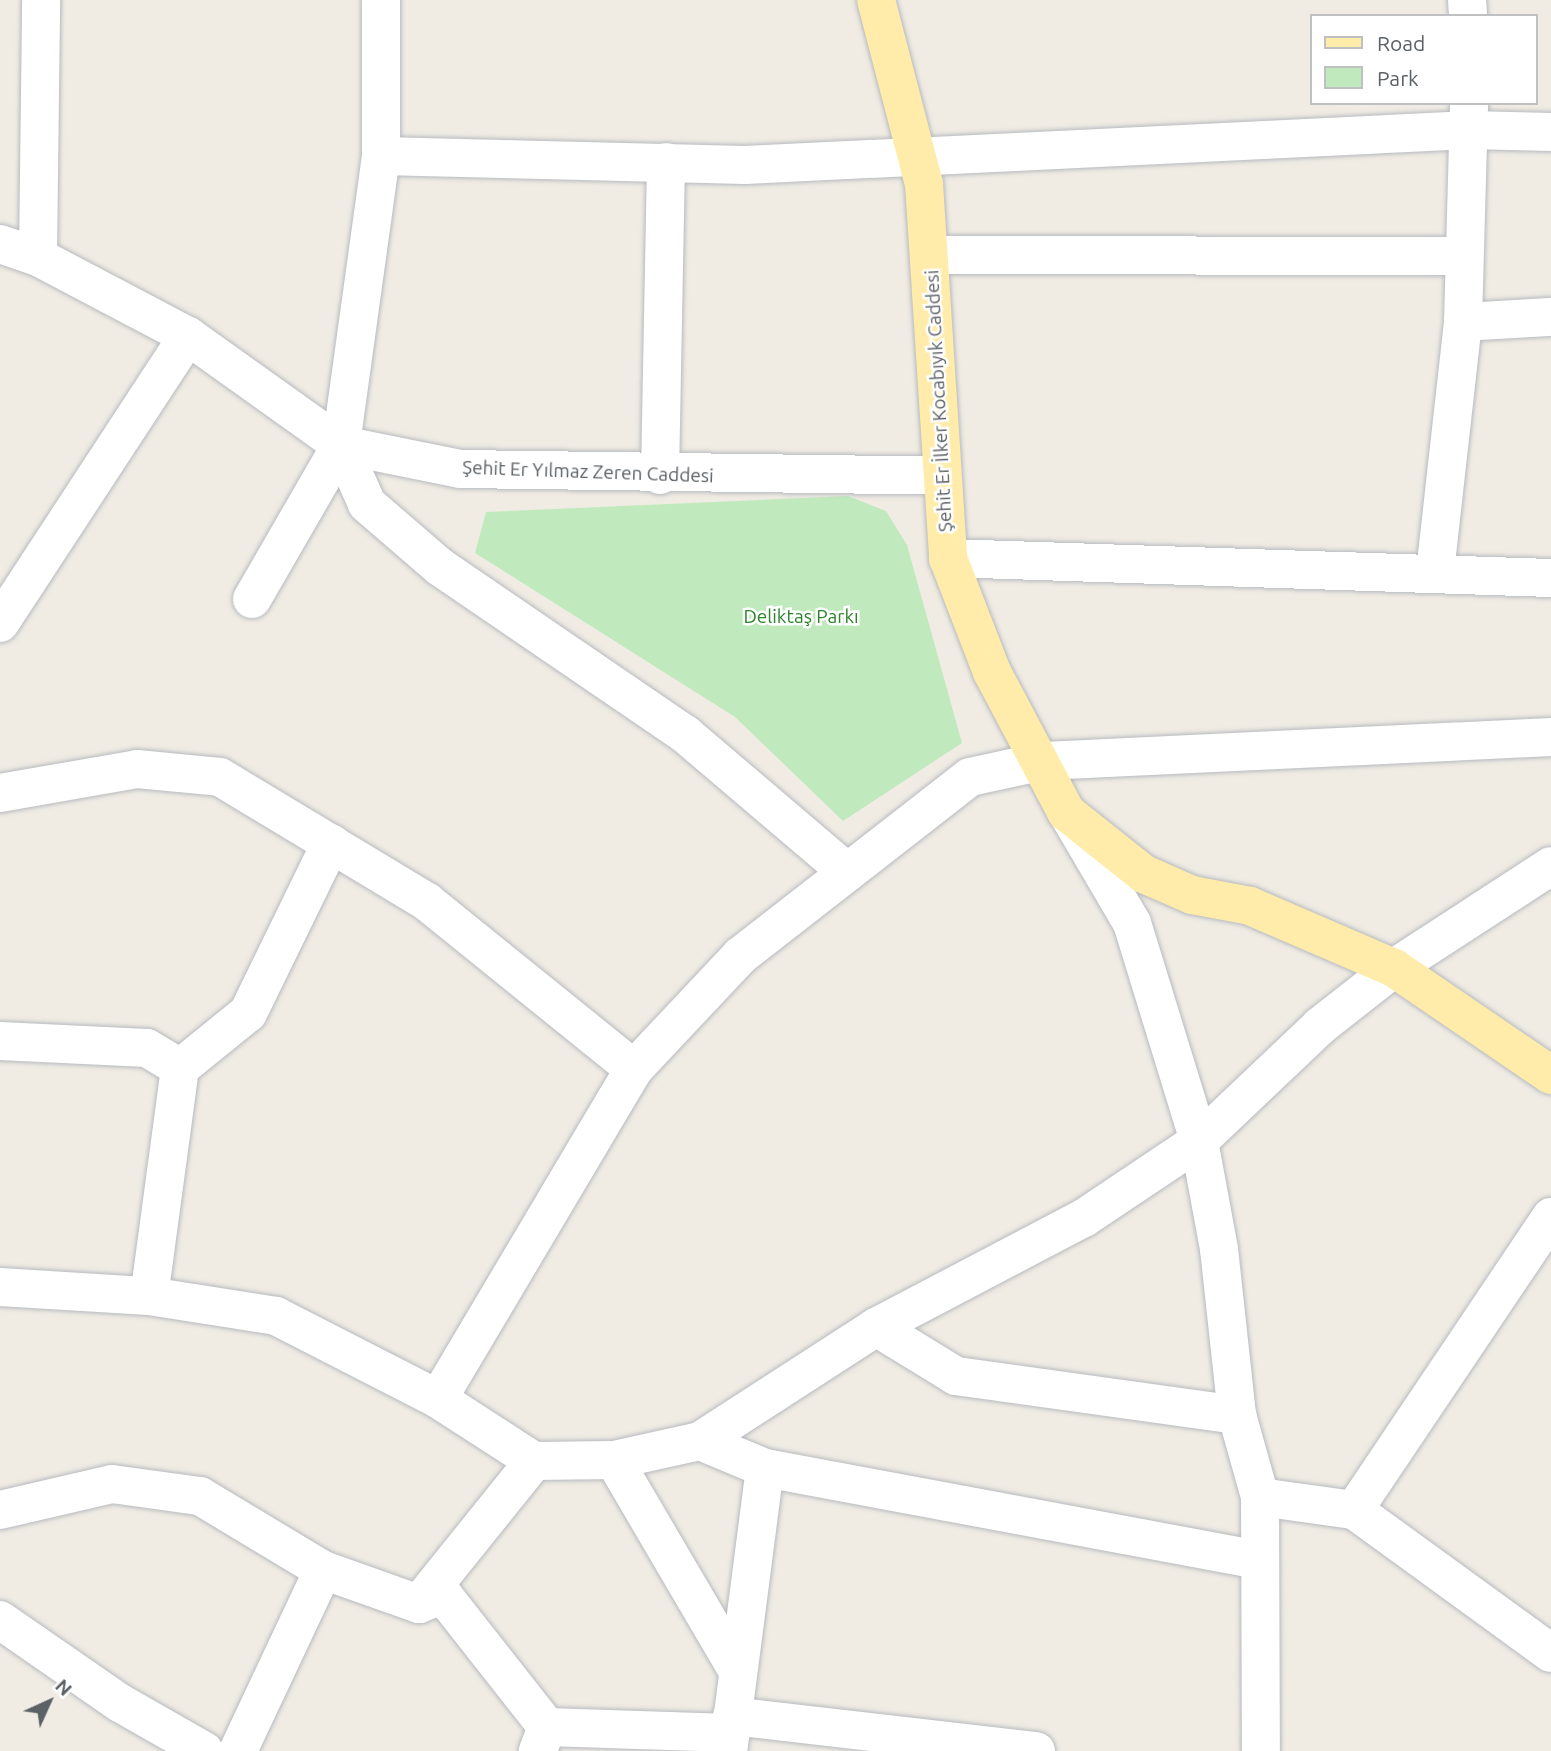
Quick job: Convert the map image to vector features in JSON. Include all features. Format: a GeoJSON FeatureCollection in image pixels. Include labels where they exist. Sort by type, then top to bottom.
{"type":"FeatureCollection","features":[{"type":"Feature","properties":{"kind":"main road","name":"Şehit Er İlker Kocabıyık Caddesi"},"geometry":{"type":"LineString","coordinates":[[876,0],[917,154],[931,255],[940,477],[948,558],[992,672],[1044,761],[1066,812],[1144,874],[1192,895],[1250,906],[1394,968],[1551,1075]]}},
{"type":"Feature","properties":{"kind":"street"},"geometry":{"type":"LineString","coordinates":[[38,257],[41,0]]}},
{"type":"Feature","properties":{"kind":"street"},"geometry":{"type":"LineString","coordinates":[[252,599],[341,445],[381,156],[381,0]]}},
{"type":"Feature","properties":{"kind":"street"},"geometry":{"type":"LineString","coordinates":[[381,156],[745,165],[1470,117],[1551,132]]}},
{"type":"Feature","properties":{"kind":"street"},"geometry":{"type":"LineString","coordinates":[[1436,572],[1463,322],[1463,256],[1470,117]]}},
{"type":"Feature","properties":{"kind":"street"},"geometry":{"type":"LineString","coordinates":[[660,475],[667,162]]}},
{"type":"Feature","properties":{"kind":"street","name":"Şehit Er Yılmaz Zeren Caddesi"},"geometry":{"type":"LineString","coordinates":[[0,244],[38,257],[188,336],[341,445],[460,469],[660,475],[940,477]]}},
{"type":"Feature","properties":{"kind":"street"},"geometry":{"type":"LineString","coordinates":[[931,255],[1463,256]]}},
{"type":"Feature","properties":{"kind":"street"},"geometry":{"type":"LineString","coordinates":[[1463,322],[1551,317]]}},
{"type":"Feature","properties":{"kind":"street"},"geometry":{"type":"LineString","coordinates":[[0,622],[188,336]]}},
{"type":"Feature","properties":{"kind":"street"},"geometry":{"type":"LineString","coordinates":[[341,445],[367,504],[440,567],[685,734],[847,872]]}},
{"type":"Feature","properties":{"kind":"street"},"geometry":{"type":"LineString","coordinates":[[948,558],[1436,572],[1551,578]]}},
{"type":"Feature","properties":{"kind":"street"},"geometry":{"type":"LineString","coordinates":[[438,1399],[634,1069],[740,956],[970,777],[1044,761],[1551,737]]}},
{"type":"Feature","properties":{"kind":"street"},"geometry":{"type":"LineString","coordinates":[[0,793],[137,769],[220,777],[427,902],[634,1069]]}},
{"type":"Feature","properties":{"kind":"street"},"geometry":{"type":"LineString","coordinates":[[1066,812],[1132,923],[1199,1141],[1219,1249],[1237,1415],[1260,1497],[1261,1751]]}},
{"type":"Feature","properties":{"kind":"street"},"geometry":{"type":"LineString","coordinates":[[149,1296],[180,1068],[248,1013],[331,843]]}},
{"type":"Feature","properties":{"kind":"street"},"geometry":{"type":"LineString","coordinates":[[0,1287],[149,1296],[275,1316],[438,1399],[534,1461],[614,1460],[701,1441],[876,1327],[1084,1218],[1199,1141],[1320,1026],[1394,968],[1551,866]]}},
{"type":"Feature","properties":{"kind":"street"},"geometry":{"type":"LineString","coordinates":[[0,1041],[147,1048],[180,1068]]}},
{"type":"Feature","properties":{"kind":"street"},"geometry":{"type":"LineString","coordinates":[[1354,1510],[1551,1217]]}},
{"type":"Feature","properties":{"kind":"street"},"geometry":{"type":"LineString","coordinates":[[876,1327],[956,1376],[1237,1415]]}},
{"type":"Feature","properties":{"kind":"street"},"geometry":{"type":"LineString","coordinates":[[701,1441],[765,1468],[1259,1560]]}},
{"type":"Feature","properties":{"kind":"street"},"geometry":{"type":"LineString","coordinates":[[614,1460],[738,1671]]}},
{"type":"Feature","properties":{"kind":"street"},"geometry":{"type":"LineString","coordinates":[[419,1604],[534,1461]]}},
{"type":"Feature","properties":{"kind":"street"},"geometry":{"type":"LineString","coordinates":[[730,1733],[765,1468]]}},
{"type":"Feature","properties":{"kind":"street"},"geometry":{"type":"LineString","coordinates":[[0,1510],[112,1484],[200,1496],[323,1570],[419,1604],[443,1595],[542,1739],[730,1733],[1036,1751]]}},
{"type":"Feature","properties":{"kind":"street"},"geometry":{"type":"LineString","coordinates":[[1260,1497],[1354,1510],[1551,1653]]}},
{"type":"Feature","properties":{"kind":"street"},"geometry":{"type":"LineString","coordinates":[[238,1751],[323,1570]]}},
{"type":"Feature","properties":{"kind":"street"},"geometry":{"type":"LineString","coordinates":[[0,1620],[120,1703],[204,1751]]}},
{"type":"Feature","properties":{"kind":"green space","name":"Deliktaş Parkı"},"geometry":{"type":"Polygon","coordinates":[[[848,496],[886,511],[907,545],[962,743],[843,821],[735,717],[475,553],[486,512],[848,496]]]}}]}
